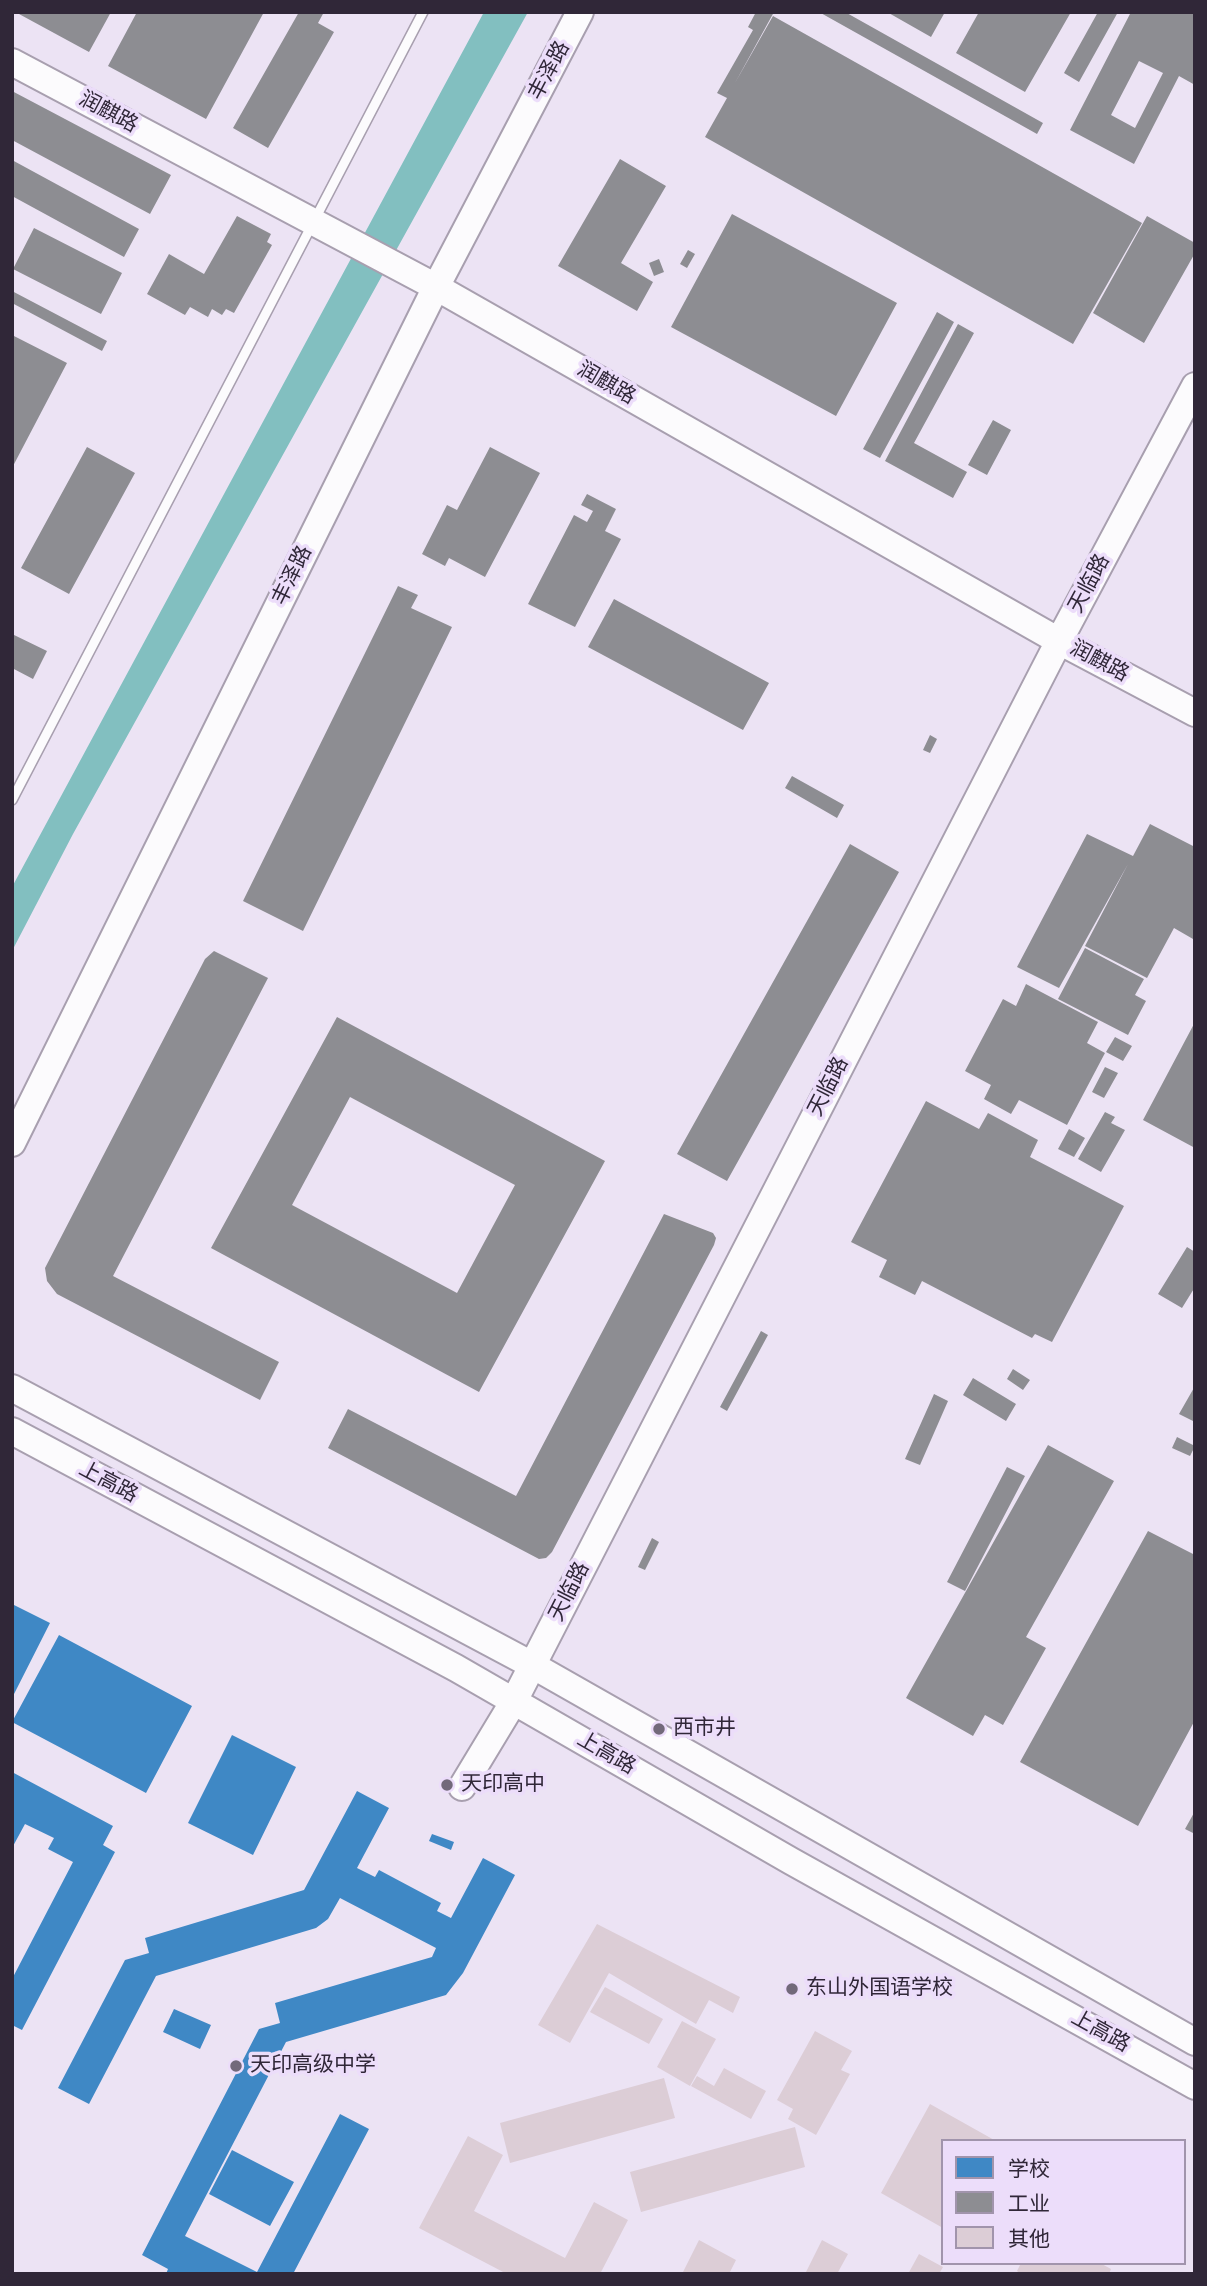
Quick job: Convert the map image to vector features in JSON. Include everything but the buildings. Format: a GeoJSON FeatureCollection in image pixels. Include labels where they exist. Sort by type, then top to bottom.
{"type":"FeatureCollection","features":[{"type":"Feature","properties":{"kind":"main road","name":"丰泽路"},"geometry":{"type":"LineString","coordinates":[[12,1143],[436,287],[580,12]]}},
{"type":"Feature","properties":{"kind":"main road","name":"润麒路"},"geometry":{"type":"LineString","coordinates":[[12,62],[436,287],[1059,641],[1195,713]]}},
{"type":"Feature","properties":{"kind":"main road","name":"天临路"},"geometry":{"type":"LineString","coordinates":[[462,1787],[532,1665],[1059,641],[1195,386]]}},
{"type":"Feature","properties":{"kind":"main road","name":"上高路"},"geometry":{"type":"LineString","coordinates":[[12,1388],[532,1665],[1195,2042]]}},
{"type":"Feature","properties":{"kind":"main road","name":"上高路"},"geometry":{"type":"LineString","coordinates":[[12,1431],[513,1701],[791,1861],[1195,2086]]}},
{"type":"Feature","properties":{"kind":"lane"},"geometry":{"type":"LineString","coordinates":[[12,800],[423,12]]}},
{"type":"Feature","properties":{"kind":"shaded area"},"geometry":{"type":"Polygon","coordinates":[[[484,12],[528,12],[73,834],[12,951],[12,887],[484,12]]]}},
{"type":"Feature","properties":{"kind":"place","name":"西市井"},"geometry":{"type":"Point","coordinates":[659,1729]}},
{"type":"Feature","properties":{"kind":"place","name":"天印高中"},"geometry":{"type":"Point","coordinates":[447,1785]}},
{"type":"Feature","properties":{"kind":"place","name":"东山外国语学校"},"geometry":{"type":"Point","coordinates":[792,1989]}},
{"type":"Feature","properties":{"kind":"place","name":"天印高级中学"},"geometry":{"type":"Point","coordinates":[236,2066]}}]}
